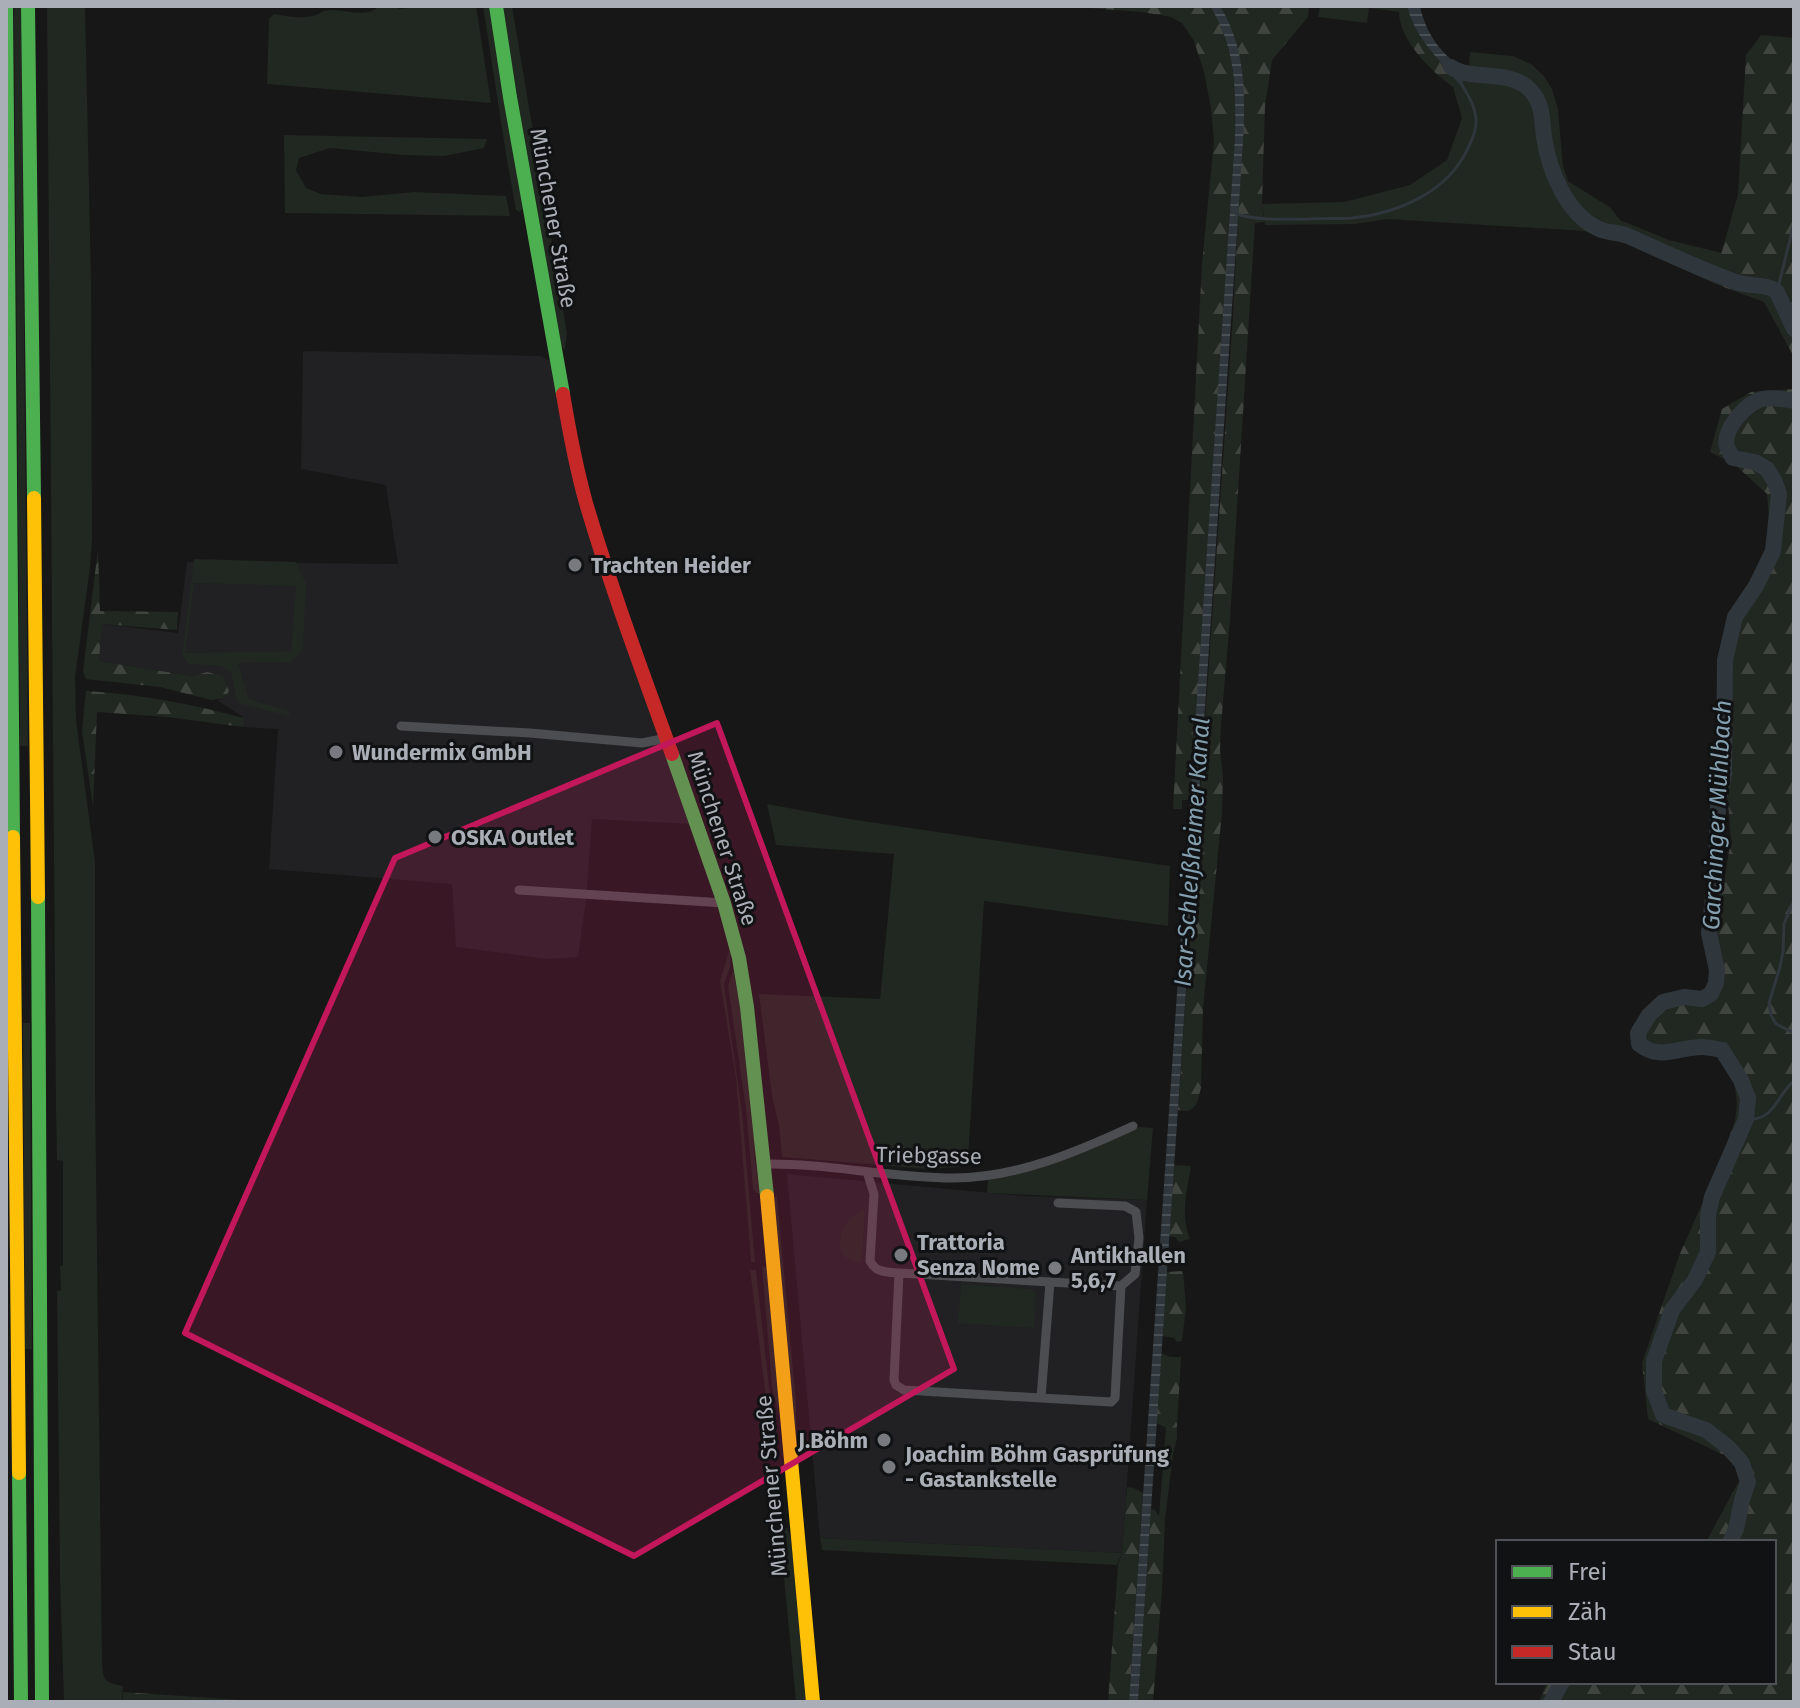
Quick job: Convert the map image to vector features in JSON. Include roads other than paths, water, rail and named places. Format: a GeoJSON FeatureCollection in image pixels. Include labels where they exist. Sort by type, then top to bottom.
{"type":"FeatureCollection","features":[{"type":"Feature","properties":{"kind":"main road"},"geometry":{"type":"LineString","coordinates":[[6,6],[21,1702]]}},
{"type":"Feature","properties":{"kind":"main road"},"geometry":{"type":"LineString","coordinates":[[28,6],[37,804],[42,1700]]}},
{"type":"Feature","properties":{"kind":"main road","name":"Münchener Straße"},"geometry":{"type":"LineString","coordinates":[[496,6],[555,355],[581,485],[598,543],[702,836],[739,958],[764,1164],[813,1702]]}},
{"type":"Feature","properties":{"kind":"main road"},"geometry":{"type":"LineString","coordinates":[[6,960],[15,930]]}},
{"type":"Feature","properties":{"kind":"street"},"geometry":{"type":"LineString","coordinates":[[401,726],[642,743],[667,738]]}},
{"type":"Feature","properties":{"kind":"street"},"geometry":{"type":"LineString","coordinates":[[519,890],[720,903]]}},
{"type":"Feature","properties":{"kind":"street","name":"Triebgasse"},"geometry":{"type":"LineString","coordinates":[[764,1164],[953,1178],[981,1176],[1040,1164],[1133,1126]]}},
{"type":"Feature","properties":{"kind":"street"},"geometry":{"type":"LineString","coordinates":[[867,1172],[874,1194],[870,1261],[881,1272],[1121,1286],[1135,1274],[1139,1238],[1136,1212],[1125,1206],[1058,1203]]}},
{"type":"Feature","properties":{"kind":"street"},"geometry":{"type":"LineString","coordinates":[[899,1273],[894,1380],[904,1390],[1111,1402],[1115,1398],[1121,1286]]}},
{"type":"Feature","properties":{"kind":"street"},"geometry":{"type":"LineString","coordinates":[[1041,1398],[1050,1282]]}},
{"type":"Feature","properties":{"kind":"water","name":"Isar-Schleißheimer Kanal"},"geometry":{"type":"Polygon","coordinates":[[[1210,6],[1220,6],[1238,49],[1244,95],[1243,142],[1138,1702],[1129,1702],[1235,137],[1230,53],[1210,6]]]}},
{"type":"Feature","properties":{"kind":"water"},"geometry":{"type":"Polygon","coordinates":[[[1407,6],[1420,6],[1436,44],[1468,70],[1468,78],[1459,84],[1428,48],[1407,6]]]}},
{"type":"Feature","properties":{"kind":"waterway","name":"Garchinger Mühlbach"},"geometry":{"type":"LineString","coordinates":[[1451,67],[1470,74],[1503,77],[1523,84],[1531,91],[1540,107],[1546,150],[1555,177],[1568,202],[1587,222],[1736,282],[1773,289],[1794,329]]}},
{"type":"Feature","properties":{"kind":"waterway"},"geometry":{"type":"LineString","coordinates":[[1236,214],[1272,219],[1352,218],[1387,211],[1420,198],[1448,177],[1474,134],[1474,109],[1459,80]]}},
{"type":"Feature","properties":{"kind":"waterway"},"geometry":{"type":"LineString","coordinates":[[1777,292],[1794,223]]}},
{"type":"Feature","properties":{"kind":"waterway","name":"Garchinger Mühlbach"},"geometry":{"type":"LineString","coordinates":[[1731,1540],[1748,1482],[1742,1463],[1706,1430],[1663,1415],[1654,1391],[1654,1361],[1672,1310],[1695,1280],[1708,1252],[1708,1216],[1712,1197],[1746,1119],[1748,1098],[1741,1080],[1722,1050],[1702,1047],[1654,1052],[1639,1044],[1638,1033],[1649,1015],[1663,1002],[1684,997],[1702,999],[1711,994],[1716,983],[1717,970],[1709,933],[1716,873],[1718,805],[1724,774],[1725,660],[1735,617],[1756,586],[1773,551],[1779,494],[1767,469],[1755,462],[1733,458],[1726,440],[1732,425],[1749,406],[1770,398],[1794,401]]}},
{"type":"Feature","properties":{"kind":"waterway"},"geometry":{"type":"LineString","coordinates":[[1794,900],[1784,924],[1783,952],[1769,1003],[1776,1024],[1794,1033]]}},
{"type":"Feature","properties":{"kind":"waterway"},"geometry":{"type":"LineString","coordinates":[[1746,1119],[1755,1119],[1769,1112],[1794,1081]]}},
{"type":"Feature","properties":{"kind":"waterway","name":"Garchinger Mühlbach"},"geometry":{"type":"LineString","coordinates":[[1551,1702],[1561,1684]]}},
{"type":"Feature","properties":{"kind":"place","name":"Trachten Heider"},"geometry":{"type":"Point","coordinates":[575,565]}},
{"type":"Feature","properties":{"kind":"place","name":"Wundermix GmbH"},"geometry":{"type":"Point","coordinates":[336,752]}},
{"type":"Feature","properties":{"kind":"place","name":"OSKA Outlet"},"geometry":{"type":"Point","coordinates":[435,837]}},
{"type":"Feature","properties":{"kind":"place","name":"Trattoria Senza Nome"},"geometry":{"type":"Point","coordinates":[901,1255]}},
{"type":"Feature","properties":{"kind":"place","name":"Antikhallen 5,6,7"},"geometry":{"type":"Point","coordinates":[1055,1268]}},
{"type":"Feature","properties":{"kind":"place","name":"J.Böhm"},"geometry":{"type":"Point","coordinates":[884,1440]}},
{"type":"Feature","properties":{"kind":"place","name":"Joachim Böhm Gasprüfung - Gastankstelle"},"geometry":{"type":"Point","coordinates":[889,1467]}}]}
